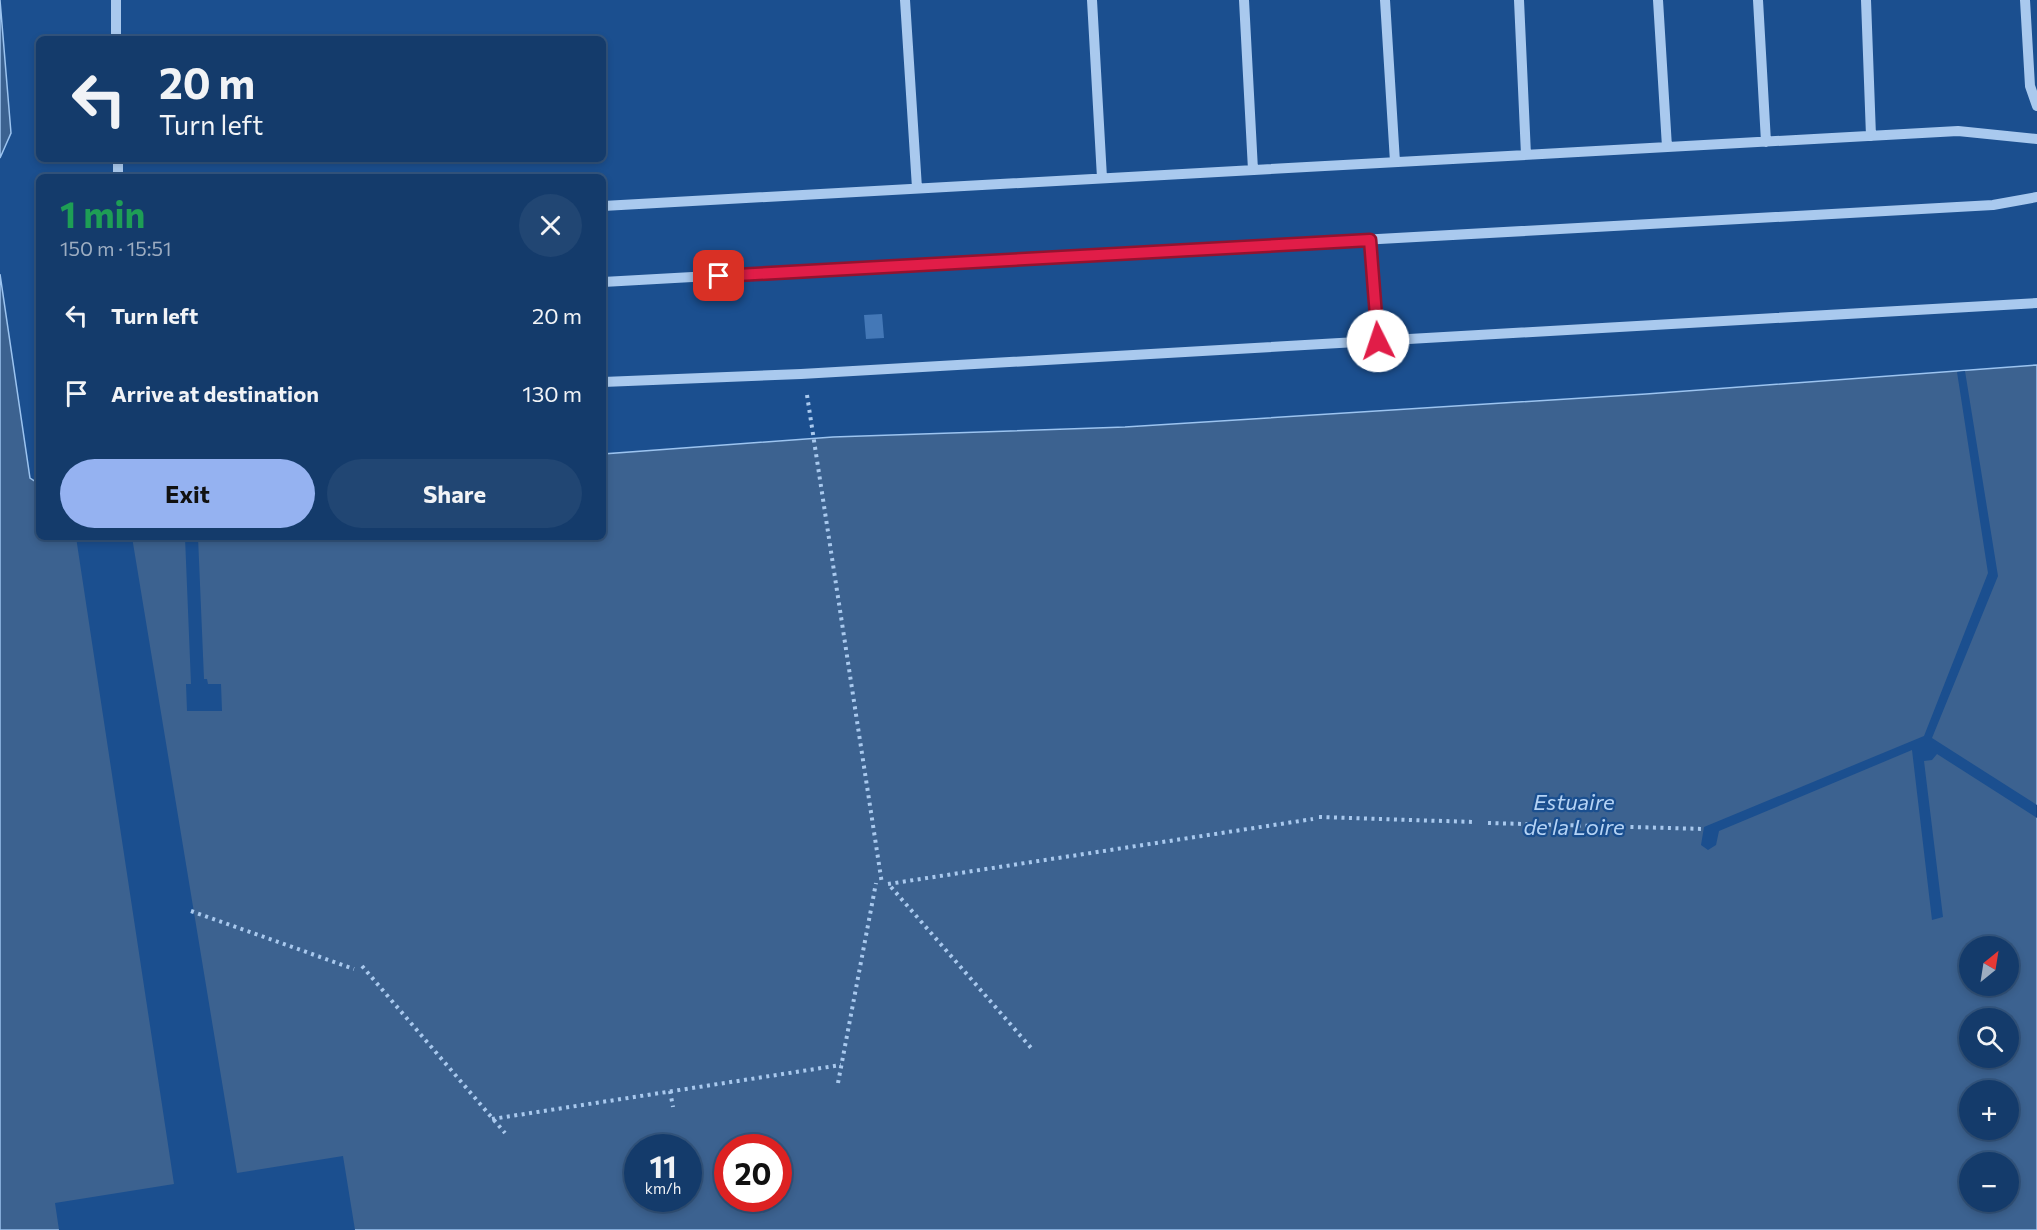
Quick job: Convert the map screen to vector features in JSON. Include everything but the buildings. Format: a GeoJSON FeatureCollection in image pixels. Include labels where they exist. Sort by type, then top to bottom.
{"type":"FeatureCollection","features":[{"type":"Feature","properties":{"kind":"lane"},"geometry":{"type":"LineString","coordinates":[[116,0],[116,36]]}},
{"type":"Feature","properties":{"kind":"lane"},"geometry":{"type":"LineString","coordinates":[[905,0],[917,188]]}},
{"type":"Feature","properties":{"kind":"lane"},"geometry":{"type":"LineString","coordinates":[[1092,0],[1102,178]]}},
{"type":"Feature","properties":{"kind":"lane"},"geometry":{"type":"LineString","coordinates":[[1244,0],[1253,170]]}},
{"type":"Feature","properties":{"kind":"lane"},"geometry":{"type":"LineString","coordinates":[[1385,0],[1395,162]]}},
{"type":"Feature","properties":{"kind":"lane"},"geometry":{"type":"LineString","coordinates":[[1519,0],[1526,155]]}},
{"type":"Feature","properties":{"kind":"lane"},"geometry":{"type":"LineString","coordinates":[[1658,0],[1667,147]]}},
{"type":"Feature","properties":{"kind":"lane"},"geometry":{"type":"LineString","coordinates":[[1758,0],[1766,142]]}},
{"type":"Feature","properties":{"kind":"lane"},"geometry":{"type":"LineString","coordinates":[[1866,0],[1871,136]]}},
{"type":"Feature","properties":{"kind":"lane"},"geometry":{"type":"LineString","coordinates":[[2025,0],[2030,86],[2037,106]]}},
{"type":"Feature","properties":{"kind":"lane"},"geometry":{"type":"LineString","coordinates":[[606,206],[1958,131],[2037,139]]}},
{"type":"Feature","properties":{"kind":"lane"},"geometry":{"type":"LineString","coordinates":[[606,282],[1993,205],[2037,197]]}},
{"type":"Feature","properties":{"kind":"lane"},"geometry":{"type":"LineString","coordinates":[[1370,240],[1378,341]]}},
{"type":"Feature","properties":{"kind":"lane"},"geometry":{"type":"LineString","coordinates":[[606,382],[813,374],[2037,303]]}},
{"type":"Feature","properties":{"kind":"path"},"geometry":{"type":"LineString","coordinates":[[807,395],[887,885],[1032,1049]]}},
{"type":"Feature","properties":{"kind":"path"},"geometry":{"type":"LineString","coordinates":[[1319,817],[1474,822]]}},
{"type":"Feature","properties":{"kind":"path"},"geometry":{"type":"LineString","coordinates":[[887,885],[1313,819]]}},
{"type":"Feature","properties":{"kind":"path"},"geometry":{"type":"LineString","coordinates":[[1488,823],[1705,829]]}},
{"type":"Feature","properties":{"kind":"path"},"geometry":{"type":"LineString","coordinates":[[838,1083],[876,883]]}},
{"type":"Feature","properties":{"kind":"path"},"geometry":{"type":"LineString","coordinates":[[190,911],[354,969]]}},
{"type":"Feature","properties":{"kind":"path"},"geometry":{"type":"LineString","coordinates":[[362,966],[505,1133]]}},
{"type":"Feature","properties":{"kind":"path"},"geometry":{"type":"LineString","coordinates":[[492,1119],[842,1065]]}},
{"type":"Feature","properties":{"kind":"path"},"geometry":{"type":"LineString","coordinates":[[670,1091],[673,1107]]}},
{"type":"Feature","properties":{"kind":"water"},"geometry":{"type":"Polygon","coordinates":[[[0,0],[11,133],[0,158],[0,0]]]}},
{"type":"Feature","properties":{"kind":"water","name":"Estuaire de la Loire"},"geometry":{"type":"Polygon","coordinates":[[[0,274],[30,478],[36,482],[36,540],[606,540],[606,454],[833,437],[1125,427],[1646,394],[2037,365],[2037,1230],[0,1230],[0,274]]]}},
{"type":"Feature","properties":{"kind":"pier"},"geometry":{"type":"Polygon","coordinates":[[[1965,371],[1998,576],[1932,738],[2037,805],[2037,818],[1937,754],[1932,760],[1924,761],[1943,917],[1932,920],[1912,750],[1719,831],[1716,845],[1708,850],[1701,845],[1704,827],[1924,736],[1988,573],[1957,372],[1965,371]]]}},
{"type":"Feature","properties":{"kind":"pier"},"geometry":{"type":"Polygon","coordinates":[[[76,540],[132,540],[237,1173],[343,1156],[355,1230],[59,1230],[55,1203],[174,1184],[76,540]]]}},
{"type":"Feature","properties":{"kind":"pier"},"geometry":{"type":"Polygon","coordinates":[[[185,540],[198,540],[204,679],[207,679],[208,684],[221,684],[222,711],[187,711],[186,684],[191,684],[185,540]]]}},
{"type":"Feature","properties":{"kind":"route"},"geometry":{"type":"LineString","coordinates":[[719,276],[1370,240],[1378,341]]}}]}
